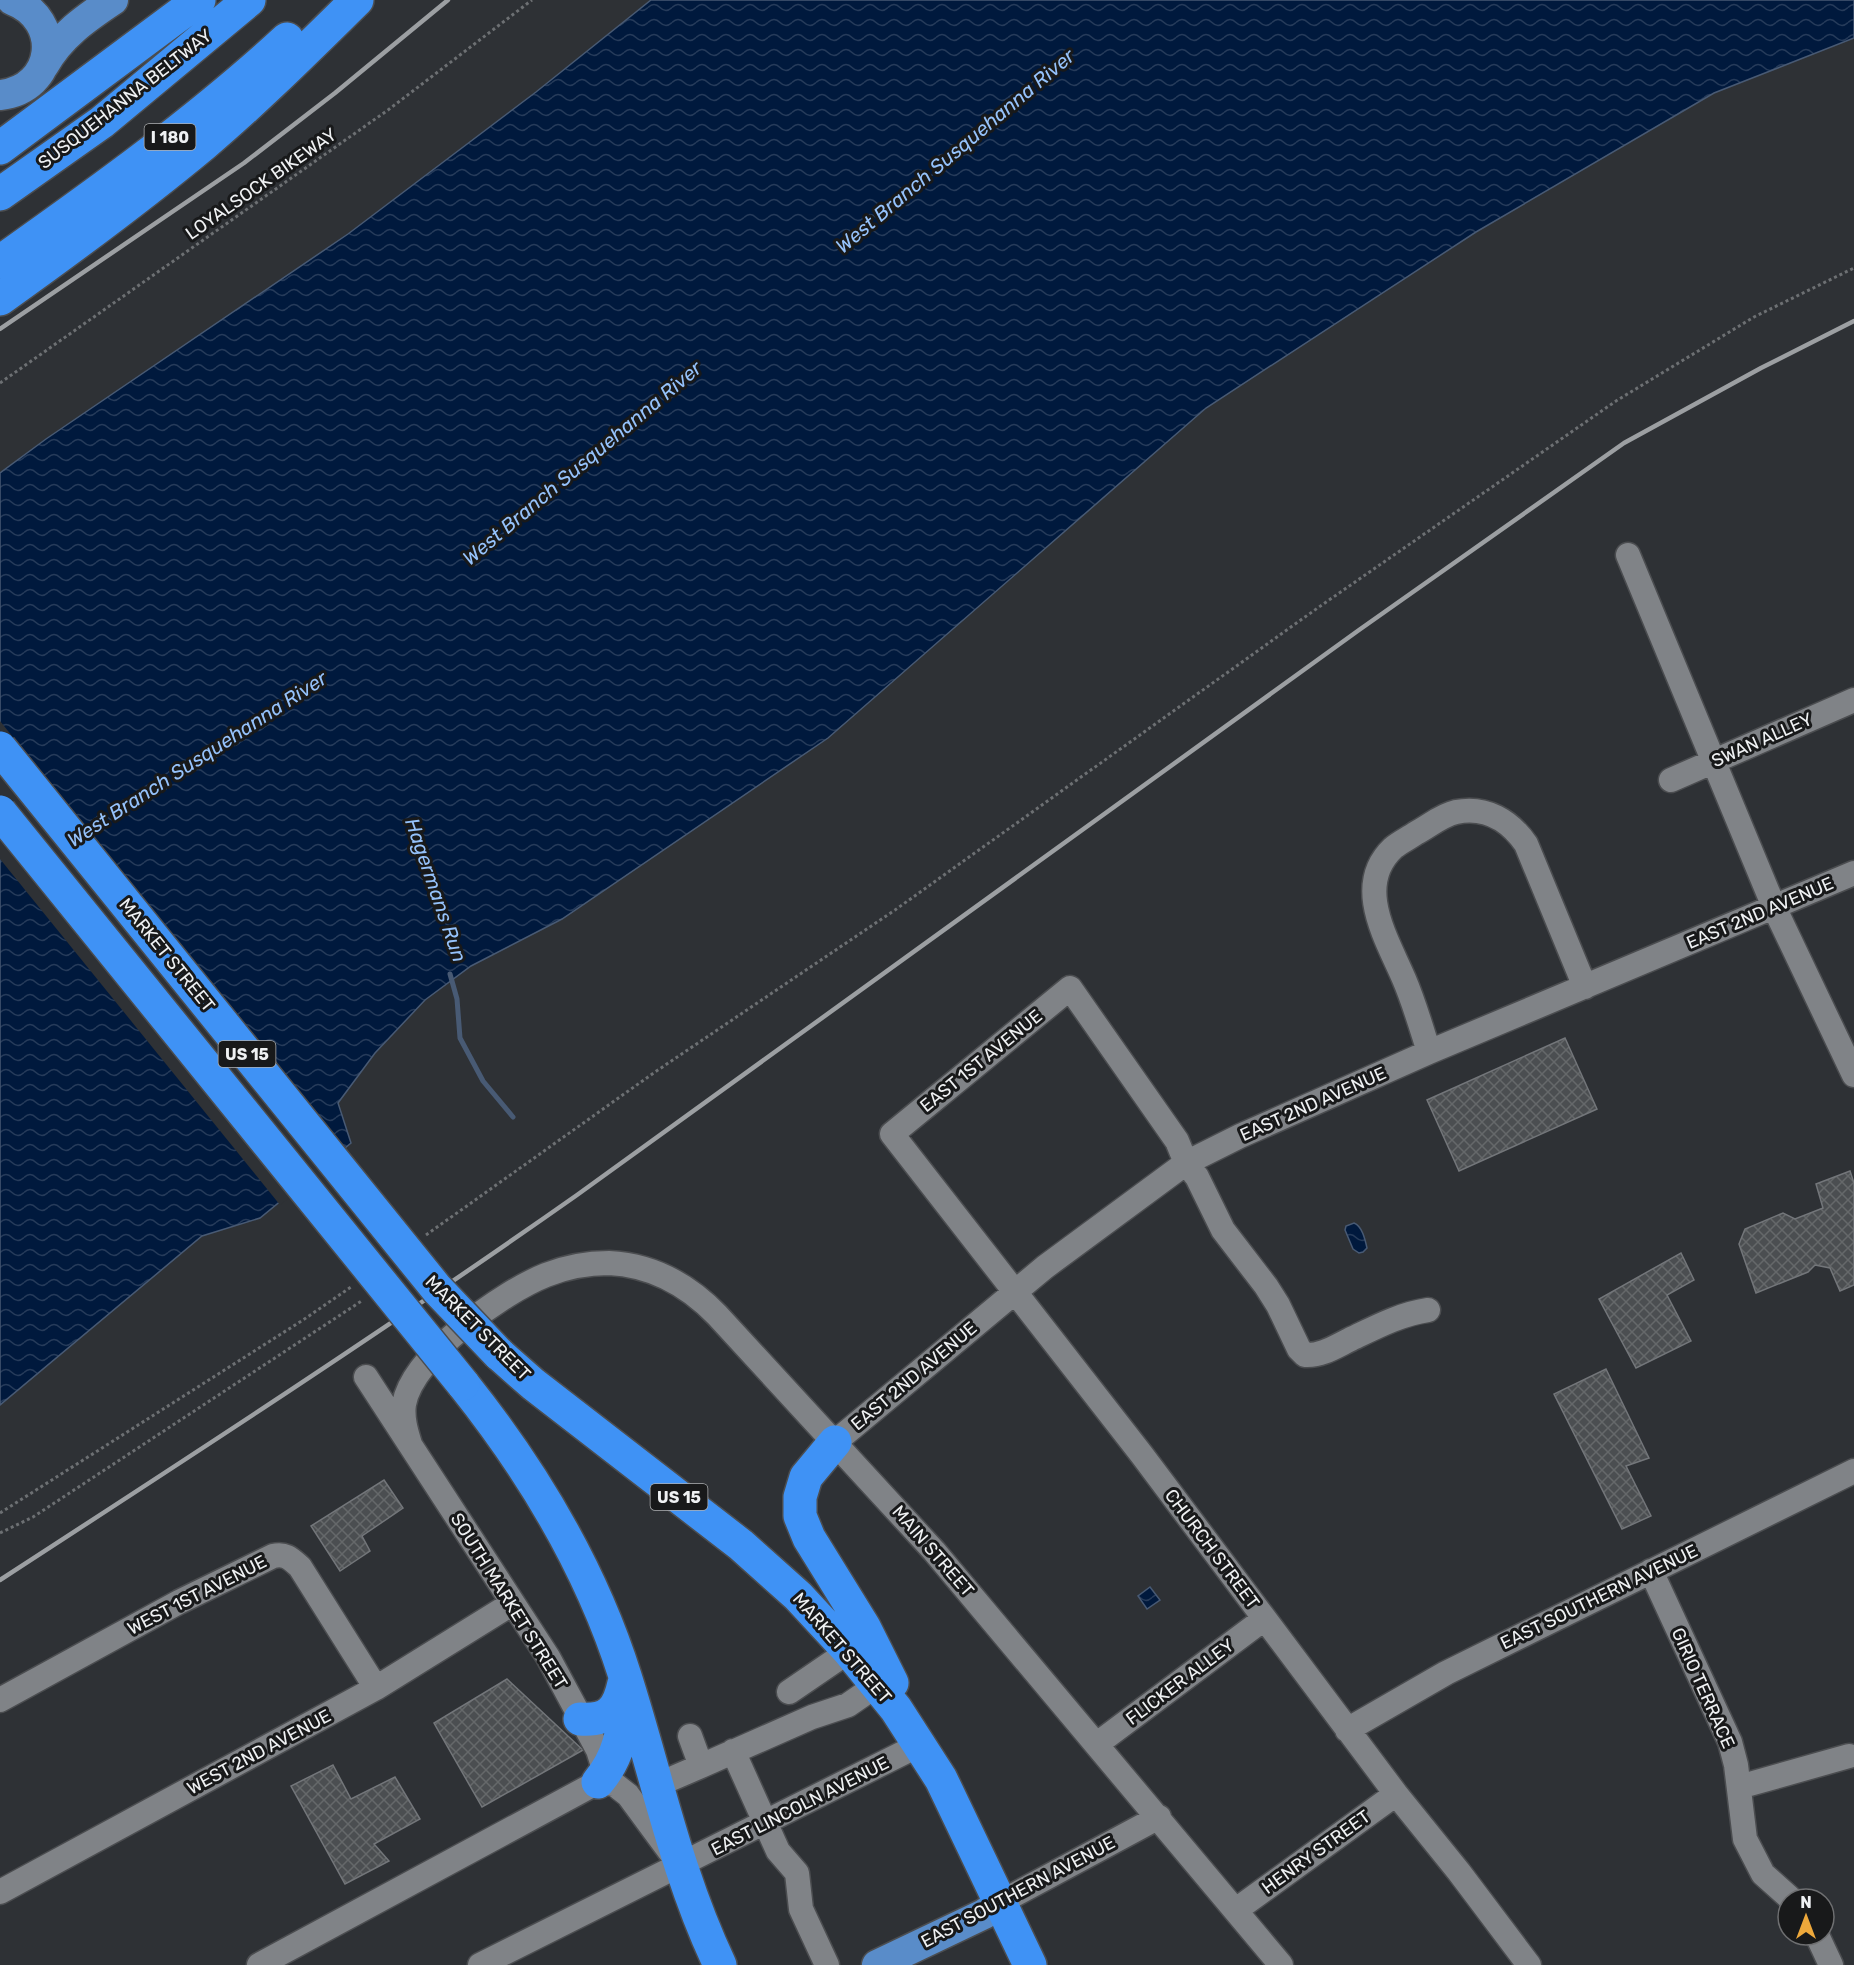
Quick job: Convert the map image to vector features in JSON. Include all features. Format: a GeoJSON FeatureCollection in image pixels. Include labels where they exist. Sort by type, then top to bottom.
{"type":"FeatureCollection","features":[{"type":"Feature","properties":{"kind":"highway"},"geometry":{"type":"LineString","coordinates":[[0,148],[199,0]]}},
{"type":"Feature","properties":{"kind":"highway","name":"SUSQUEHANNA BELTWAY"},"geometry":{"type":"LineString","coordinates":[[0,194],[102,122],[249,0]]}},
{"type":"Feature","properties":{"kind":"highway","name":"I 180"},"geometry":{"type":"LineString","coordinates":[[0,262],[190,122],[329,0]]}},
{"type":"Feature","properties":{"kind":"highway"},"geometry":{"type":"LineString","coordinates":[[0,299],[87,236],[205,142],[288,68],[357,0]]}},
{"type":"Feature","properties":{"kind":"highway","name":"MARKET STREET"},"geometry":{"type":"LineString","coordinates":[[0,748],[437,1289],[499,1354],[533,1384],[741,1545],[798,1596],[849,1651],[877,1685],[941,1779],[1001,1902]]}},
{"type":"Feature","properties":{"kind":"highway","name":"US 15"},"geometry":{"type":"LineString","coordinates":[[0,812],[512,1447],[561,1526],[596,1596],[625,1675],[692,1902],[720,1965]]}},
{"type":"Feature","properties":{"kind":"highway"},"geometry":{"type":"LineString","coordinates":[[835,1442],[806,1477],[800,1497],[800,1516],[809,1538],[875,1647],[919,1746]]}},
{"type":"Feature","properties":{"kind":"highway"},"geometry":{"type":"LineString","coordinates":[[580,1719],[592,1720],[609,1714],[617,1706],[625,1675]]}},
{"type":"Feature","properties":{"kind":"highway"},"geometry":{"type":"LineString","coordinates":[[598,1782],[613,1760],[622,1735],[625,1675]]}},
{"type":"Feature","properties":{"kind":"highway","name":"US 15"},"geometry":{"type":"LineString","coordinates":[[1001,1902],[1030,1965]]}},
{"type":"Feature","properties":{"kind":"main road"},"geometry":{"type":"LineString","coordinates":[[16,1],[44,9],[58,10],[92,0]]}},
{"type":"Feature","properties":{"kind":"main road"},"geometry":{"type":"LineString","coordinates":[[0,95],[24,88],[36,78],[56,45],[90,15],[113,0]]}},
{"type":"Feature","properties":{"kind":"main road"},"geometry":{"type":"LineString","coordinates":[[16,1],[34,13],[45,33],[47,49],[41,70]]}},
{"type":"Feature","properties":{"kind":"main road","name":"EAST SOUTHERN AVENUE"},"geometry":{"type":"LineString","coordinates":[[889,1962],[984,1914],[1001,1902]]}},
{"type":"Feature","properties":{"kind":"street"},"geometry":{"type":"LineString","coordinates":[[1628,555],[1715,760],[1774,907],[1854,1075]]}},
{"type":"Feature","properties":{"kind":"street","name":"SWAN ALLEY"},"geometry":{"type":"LineString","coordinates":[[1671,780],[1854,700]]}},
{"type":"Feature","properties":{"kind":"street"},"geometry":{"type":"LineString","coordinates":[[1429,1052],[1411,995],[1378,915],[1373,896],[1376,878],[1393,848],[1452,813],[1470,811],[1493,815],[1501,818],[1520,834],[1586,987]]}},
{"type":"Feature","properties":{"kind":"street","name":"EAST 2ND AVENUE"},"geometry":{"type":"LineString","coordinates":[[835,1442],[1045,1267],[1186,1163],[1240,1136],[1429,1052],[1854,873]]}},
{"type":"Feature","properties":{"kind":"street","name":"EAST 1ST AVENUE"},"geometry":{"type":"LineString","coordinates":[[892,1134],[1070,988],[1177,1141],[1186,1163]]}},
{"type":"Feature","properties":{"kind":"street","name":"CHURCH STREET"},"geometry":{"type":"LineString","coordinates":[[892,1134],[1142,1455],[1347,1730],[1529,1965]]}},
{"type":"Feature","properties":{"kind":"street"},"geometry":{"type":"LineString","coordinates":[[1186,1163],[1197,1177],[1223,1230],[1266,1286],[1278,1305],[1299,1349],[1305,1355],[1322,1353],[1387,1322],[1428,1310]]}},
{"type":"Feature","properties":{"kind":"street","name":"MAIN STREET"},"geometry":{"type":"LineString","coordinates":[[516,1290],[561,1269],[592,1264],[630,1266],[667,1277],[706,1304],[934,1551],[1281,1965]]}},
{"type":"Feature","properties":{"kind":"street","name":"SOUTH MARKET STREET"},"geometry":{"type":"LineString","coordinates":[[410,1444],[405,1428],[404,1404],[408,1392],[425,1364],[435,1352],[463,1328],[516,1290]]}},
{"type":"Feature","properties":{"kind":"street","name":"SOUTH MARKET STREET"},"geometry":{"type":"LineString","coordinates":[[366,1377],[548,1657],[602,1758],[602,1774],[598,1782]]}},
{"type":"Feature","properties":{"kind":"street","name":"EAST SOUTHERN AVENUE"},"geometry":{"type":"LineString","coordinates":[[1347,1730],[1446,1673],[1854,1471]]}},
{"type":"Feature","properties":{"kind":"street","name":"WEST 1ST AVENUE"},"geometry":{"type":"LineString","coordinates":[[0,1700],[179,1602],[281,1554],[300,1567],[376,1688]]}},
{"type":"Feature","properties":{"kind":"street","name":"GIRIO TERRACE"},"geometry":{"type":"LineString","coordinates":[[1651,1571],[1730,1742],[1739,1787],[1745,1839],[1763,1874],[1778,1887]]}},
{"type":"Feature","properties":{"kind":"street","name":"WEST 2ND AVENUE"},"geometry":{"type":"LineString","coordinates":[[0,1892],[376,1688],[513,1603]]}},
{"type":"Feature","properties":{"kind":"street","name":"FLICKER ALLEY"},"geometry":{"type":"LineString","coordinates":[[1097,1744],[1264,1619]]}},
{"type":"Feature","properties":{"kind":"street"},"geometry":{"type":"LineString","coordinates":[[789,1692],[849,1651]]}},
{"type":"Feature","properties":{"kind":"street"},"geometry":{"type":"LineString","coordinates":[[657,1785],[812,1717],[848,1705],[877,1685]]}},
{"type":"Feature","properties":{"kind":"street"},"geometry":{"type":"LineString","coordinates":[[690,1736],[701,1766]]}},
{"type":"Feature","properties":{"kind":"street","name":"EAST LINCOLN AVENUE"},"geometry":{"type":"LineString","coordinates":[[480,1965],[919,1746]]}},
{"type":"Feature","properties":{"kind":"street"},"geometry":{"type":"LineString","coordinates":[[733,1751],[778,1851],[797,1873],[801,1909],[827,1965]]}},
{"type":"Feature","properties":{"kind":"street"},"geometry":{"type":"LineString","coordinates":[[1739,1787],[1849,1756]]}},
{"type":"Feature","properties":{"kind":"street"},"geometry":{"type":"LineString","coordinates":[[259,1965],[598,1782],[614,1784],[628,1795],[680,1866]]}},
{"type":"Feature","properties":{"kind":"street","name":"HENRY STREET"},"geometry":{"type":"LineString","coordinates":[[1236,1910],[1396,1794]]}},
{"type":"Feature","properties":{"kind":"street","name":"EAST SOUTHERN AVENUE"},"geometry":{"type":"LineString","coordinates":[[1001,1902],[1159,1817]]}},
{"type":"Feature","properties":{"kind":"street"},"geometry":{"type":"LineString","coordinates":[[1823,1947],[1831,1965]]}},
{"type":"Feature","properties":{"kind":"path","name":"LOYALSOCK BIKEWAY"},"geometry":{"type":"LineString","coordinates":[[0,383],[388,110],[532,0]]}},
{"type":"Feature","properties":{"kind":"path"},"geometry":{"type":"LineString","coordinates":[[419,1239],[655,1072],[895,910],[1329,600],[1616,401],[1754,317],[1854,268]]}},
{"type":"Feature","properties":{"kind":"path"},"geometry":{"type":"LineString","coordinates":[[0,1513],[351,1287]]}},
{"type":"Feature","properties":{"kind":"path"},"geometry":{"type":"LineString","coordinates":[[0,1533],[33,1517],[363,1300]]}},
{"type":"Feature","properties":{"kind":"water","name":"West Branch Susquehanna River"},"geometry":{"type":"Polygon","coordinates":[[[651,0],[1854,0],[1854,38],[1714,93],[1476,232],[1206,408],[828,738],[562,919],[471,966],[425,1000],[375,1053],[338,1103],[351,1143],[260,1218],[202,1236],[0,1405],[0,473],[46,439],[348,234],[536,92],[651,0]]]}},
{"type":"Feature","properties":{"kind":"water"},"geometry":{"type":"Polygon","coordinates":[[[1354,1223],[1361,1230],[1367,1248],[1359,1253],[1353,1249],[1345,1230],[1346,1226],[1354,1223]]]}},
{"type":"Feature","properties":{"kind":"water"},"geometry":{"type":"Polygon","coordinates":[[[1150,1587],[1160,1600],[1147,1609],[1138,1596],[1150,1587]]]}},
{"type":"Feature","properties":{"kind":"pier"},"geometry":{"type":"Polygon","coordinates":[[[0,721],[347,1151],[280,1205],[0,859],[0,721]]]}},
{"type":"Feature","properties":{"kind":"building"},"geometry":{"type":"Polygon","coordinates":[[[1565,1038],[1597,1109],[1459,1171],[1427,1100],[1565,1038]]]}},
{"type":"Feature","properties":{"kind":"building"},"geometry":{"type":"Polygon","coordinates":[[[1850,1171],[1854,1183],[1854,1285],[1840,1291],[1830,1268],[1815,1265],[1808,1272],[1756,1293],[1739,1244],[1745,1229],[1783,1213],[1795,1219],[1823,1208],[1816,1184],[1850,1171]]]}},
{"type":"Feature","properties":{"kind":"building"},"geometry":{"type":"Polygon","coordinates":[[[1681,1253],[1694,1280],[1667,1295],[1691,1341],[1636,1368],[1599,1299],[1681,1253]]]}},
{"type":"Feature","properties":{"kind":"building"},"geometry":{"type":"Polygon","coordinates":[[[1606,1369],[1649,1458],[1626,1466],[1651,1516],[1622,1529],[1554,1394],[1606,1369]]]}},
{"type":"Feature","properties":{"kind":"building"},"geometry":{"type":"Polygon","coordinates":[[[384,1480],[403,1508],[362,1536],[370,1551],[340,1571],[311,1526],[384,1480]]]}},
{"type":"Feature","properties":{"kind":"building"},"geometry":{"type":"Polygon","coordinates":[[[507,1679],[583,1750],[482,1807],[434,1723],[507,1679]]]}},
{"type":"Feature","properties":{"kind":"building"},"geometry":{"type":"Polygon","coordinates":[[[333,1765],[351,1799],[395,1777],[420,1819],[374,1844],[389,1861],[345,1884],[291,1786],[333,1765]]]}},
{"type":"Feature","properties":{"kind":"waterway","name":"Hagermans Run"},"geometry":{"type":"LineString","coordinates":[[450,974],[457,999],[460,1038],[483,1081],[513,1117]]}},
{"type":"Feature","properties":{"kind":"railway"},"geometry":{"type":"LineString","coordinates":[[0,329],[244,163],[335,93],[448,0]]}},
{"type":"Feature","properties":{"kind":"railway"},"geometry":{"type":"LineString","coordinates":[[0,1580],[218,1438],[506,1245],[1359,630],[1624,443],[1761,368],[1854,321]]}}]}
